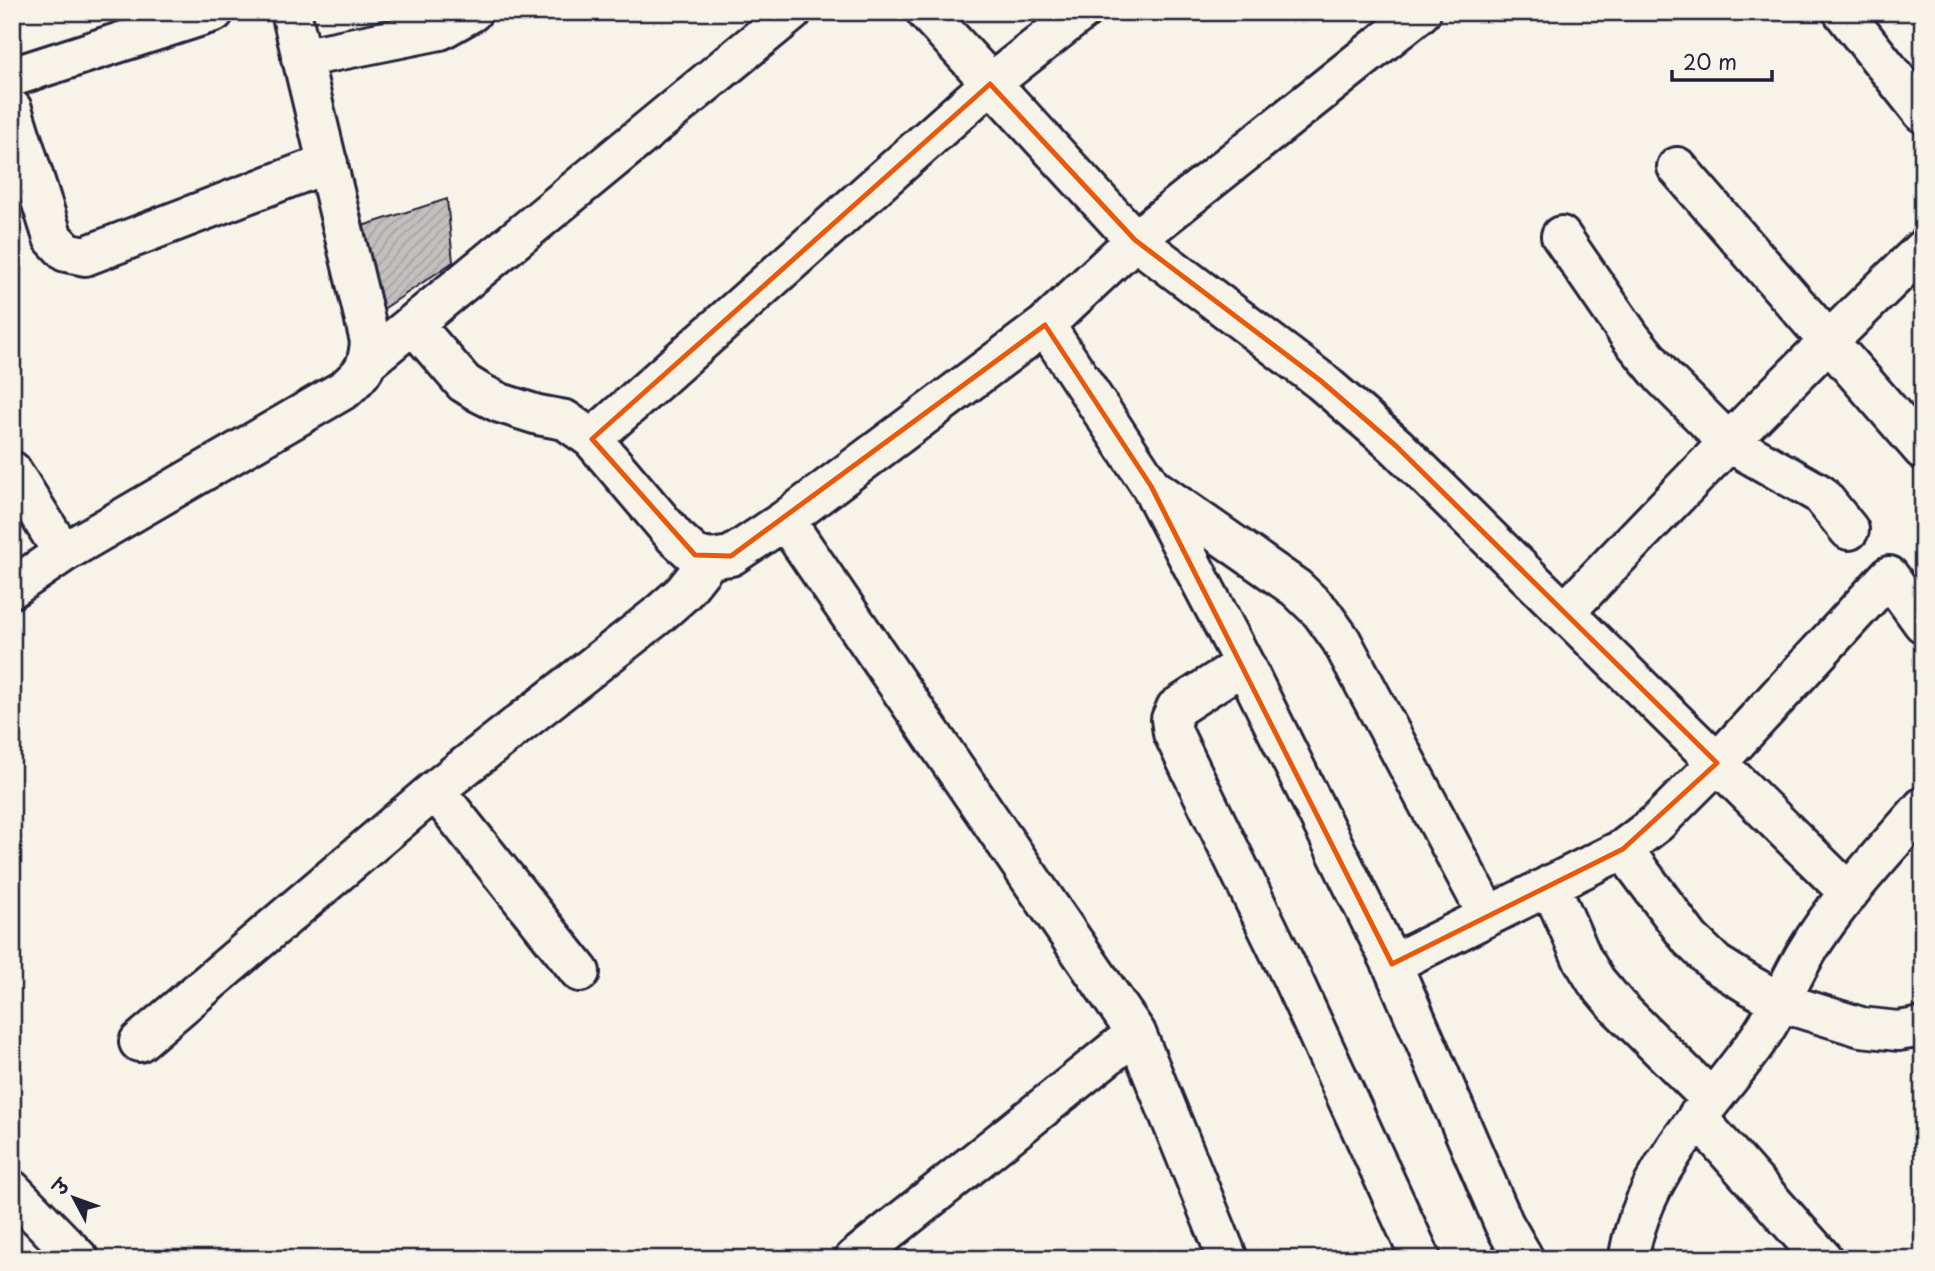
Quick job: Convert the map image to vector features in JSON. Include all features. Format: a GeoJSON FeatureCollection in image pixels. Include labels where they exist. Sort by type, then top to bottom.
{"type":"FeatureCollection","features":[{"type":"Feature","properties":{"kind":"street"},"geometry":{"type":"LineString","coordinates":[[12,77],[214,12]]}},
{"type":"Feature","properties":{"kind":"street"},"geometry":{"type":"LineString","coordinates":[[291,12],[370,341],[369,360]]}},
{"type":"Feature","properties":{"kind":"street"},"geometry":{"type":"LineString","coordinates":[[301,58],[440,30],[472,12]]}},
{"type":"Feature","properties":{"kind":"street"},"geometry":{"type":"LineString","coordinates":[[12,588],[63,553],[345,389],[358,377],[369,360],[792,12]]}},
{"type":"Feature","properties":{"kind":"street"},"geometry":{"type":"LineString","coordinates":[[926,12],[1135,240],[1321,381],[1396,446],[1849,892]]}},
{"type":"Feature","properties":{"kind":"street"},"geometry":{"type":"LineString","coordinates":[[592,439],[990,84],[1081,12]]}},
{"type":"Feature","properties":{"kind":"street"},"geometry":{"type":"LineString","coordinates":[[413,324],[464,383],[500,403],[565,420],[592,439],[675,537],[695,555],[710,559],[731,556],[785,520],[1045,325],[1135,240],[1421,12]]}},
{"type":"Feature","properties":{"kind":"street"},"geometry":{"type":"LineString","coordinates":[[1843,12],[1923,113]]}},
{"type":"Feature","properties":{"kind":"street"},"geometry":{"type":"LineString","coordinates":[[12,109],[53,238],[66,252],[85,256],[328,163]]}},
{"type":"Feature","properties":{"kind":"street"},"geometry":{"type":"LineString","coordinates":[[1677,167],[1923,450]]}},
{"type":"Feature","properties":{"kind":"street"},"geometry":{"type":"LineString","coordinates":[[1561,236],[1631,338],[1663,377],[1728,442],[1820,494],[1849,530]]}},
{"type":"Feature","properties":{"kind":"street"},"geometry":{"type":"LineString","coordinates":[[1565,612],[1728,442],[1923,249]]}},
{"type":"Feature","properties":{"kind":"street"},"geometry":{"type":"LineString","coordinates":[[1045,325],[1151,486],[1244,664],[1392,964],[1504,1224],[1524,1259]]}},
{"type":"Feature","properties":{"kind":"street"},"geometry":{"type":"LineString","coordinates":[[12,471],[63,553]]}},
{"type":"Feature","properties":{"kind":"street"},"geometry":{"type":"LineString","coordinates":[[1151,486],[1296,588],[1321,612],[1341,640],[1488,916]]}},
{"type":"Feature","properties":{"kind":"street"},"geometry":{"type":"LineString","coordinates":[[785,520],[1136,1032],[1228,1259]]}},
{"type":"Feature","properties":{"kind":"street"},"geometry":{"type":"LineString","coordinates":[[139,1042],[435,790],[657,616],[683,593],[710,559]]}},
{"type":"Feature","properties":{"kind":"street"},"geometry":{"type":"LineString","coordinates":[[1392,964],[1623,849],[1657,823],[1717,763],[1889,576],[1923,623]]}},
{"type":"Feature","properties":{"kind":"street"},"geometry":{"type":"LineString","coordinates":[[1244,664],[1176,708],[1171,719],[1173,733],[1292,978],[1421,1259]]}},
{"type":"Feature","properties":{"kind":"street"},"geometry":{"type":"LineString","coordinates":[[435,790],[580,972]]}},
{"type":"Feature","properties":{"kind":"street"},"geometry":{"type":"LineString","coordinates":[[1629,1259],[1630,1245],[1643,1206],[1657,1178],[1704,1108],[1758,1040],[1807,952],[1849,892],[1923,807]]}},
{"type":"Feature","properties":{"kind":"street"},"geometry":{"type":"LineString","coordinates":[[1623,849],[1690,939],[1716,964],[1780,1002],[1861,1027],[1898,1031],[1923,1027]]}},
{"type":"Feature","properties":{"kind":"street"},"geometry":{"type":"LineString","coordinates":[[1550,886],[1582,958],[1596,981],[1704,1108],[1823,1259]]}},
{"type":"Feature","properties":{"kind":"street"},"geometry":{"type":"LineString","coordinates":[[854,1259],[1136,1032]]}},
{"type":"Feature","properties":{"kind":"street"},"geometry":{"type":"LineString","coordinates":[[12,1190],[79,1259]]}},
{"type":"Feature","properties":{"kind":"highlighted area"},"geometry":{"type":"Polygon","coordinates":[[[990,84],[1135,240],[1321,381],[1396,446],[1717,763],[1623,849],[1392,964],[1151,486],[1045,325],[731,556],[695,555],[592,439],[990,84]]]}},
{"type":"Feature","properties":{"kind":"building"},"geometry":{"type":"Polygon","coordinates":[[[447,199],[453,262],[382,310],[356,228],[447,199]]]}}]}
